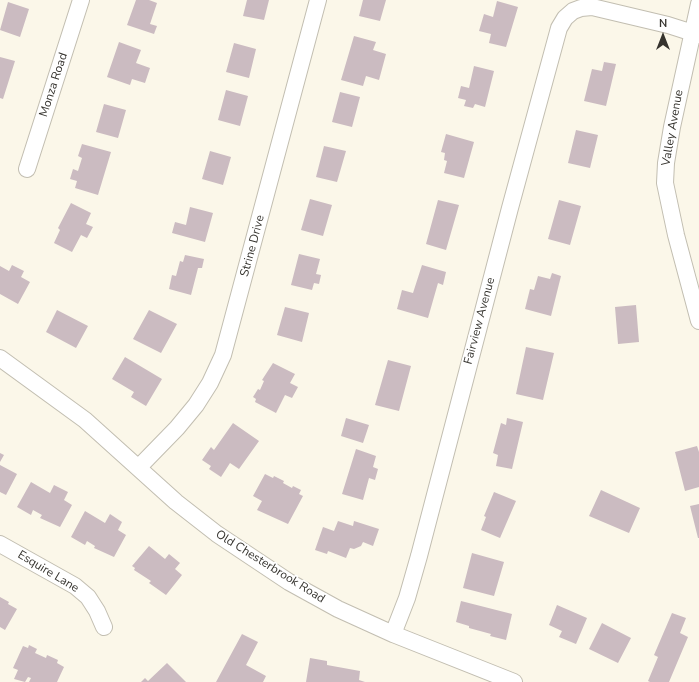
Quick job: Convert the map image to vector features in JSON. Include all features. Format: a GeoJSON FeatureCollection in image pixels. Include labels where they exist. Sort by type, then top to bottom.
{"type":"FeatureCollection","features":[{"type":"Feature","properties":{"kind":"street","name":"Monza Road"},"geometry":{"type":"LineString","coordinates":[[27,169],[81,0]]}},
{"type":"Feature","properties":{"kind":"street","name":"Strine Drive"},"geometry":{"type":"LineString","coordinates":[[138,467],[177,428],[196,405],[210,383],[223,355],[318,0]]}},
{"type":"Feature","properties":{"kind":"street","name":"Valley Avenue"},"geometry":{"type":"LineString","coordinates":[[699,4],[696,34],[666,163],[665,183],[676,235],[699,321]]}},
{"type":"Feature","properties":{"kind":"street"},"geometry":{"type":"LineString","coordinates":[[570,6],[581,8],[592,7],[668,25],[696,34]]}},
{"type":"Feature","properties":{"kind":"street","name":"Fairview Avenue"},"geometry":{"type":"LineString","coordinates":[[392,634],[407,598],[419,556],[510,208],[559,28],[570,6]]}},
{"type":"Feature","properties":{"kind":"street","name":"Old Chesterbrook Road"},"geometry":{"type":"LineString","coordinates":[[0,358],[85,420],[176,502],[256,562],[338,609],[392,634],[514,682]]}},
{"type":"Feature","properties":{"kind":"street","name":"Esquire Lane"},"geometry":{"type":"LineString","coordinates":[[0,544],[75,586],[88,597],[98,611],[104,627]]}},
{"type":"Feature","properties":{"kind":"building"},"geometry":{"type":"Polygon","coordinates":[[[136,0],[149,0],[157,3],[150,24],[157,26],[154,34],[127,25],[136,0]]]}},
{"type":"Feature","properties":{"kind":"building"},"geometry":{"type":"Polygon","coordinates":[[[247,0],[269,0],[264,20],[243,16],[247,0]]]}},
{"type":"Feature","properties":{"kind":"building"},"geometry":{"type":"Polygon","coordinates":[[[363,0],[386,0],[380,21],[359,16],[363,0]]]}},
{"type":"Feature","properties":{"kind":"building"},"geometry":{"type":"Polygon","coordinates":[[[497,1],[518,7],[506,47],[489,43],[491,34],[479,31],[484,14],[493,17],[497,1]]]}},
{"type":"Feature","properties":{"kind":"building"},"geometry":{"type":"Polygon","coordinates":[[[8,2],[29,9],[20,37],[0,30],[8,2]]]}},
{"type":"Feature","properties":{"kind":"building"},"geometry":{"type":"Polygon","coordinates":[[[354,36],[376,42],[373,50],[386,54],[379,80],[366,76],[363,86],[341,80],[354,36]]]}},
{"type":"Feature","properties":{"kind":"building"},"geometry":{"type":"Polygon","coordinates":[[[119,42],[141,50],[136,63],[150,68],[145,83],[132,79],[130,85],[107,77],[119,42]]]}},
{"type":"Feature","properties":{"kind":"building"},"geometry":{"type":"Polygon","coordinates":[[[234,43],[256,49],[249,78],[226,72],[234,43]]]}},
{"type":"Feature","properties":{"kind":"building"},"geometry":{"type":"Polygon","coordinates":[[[0,57],[15,61],[3,99],[0,98],[0,57]]]}},
{"type":"Feature","properties":{"kind":"building"},"geometry":{"type":"Polygon","coordinates":[[[604,62],[616,64],[606,106],[584,101],[592,69],[602,71],[604,62]]]}},
{"type":"Feature","properties":{"kind":"building"},"geometry":{"type":"Polygon","coordinates":[[[474,66],[494,71],[485,107],[475,104],[473,108],[464,106],[466,100],[458,98],[461,86],[469,88],[474,66]]]}},
{"type":"Feature","properties":{"kind":"building"},"geometry":{"type":"Polygon","coordinates":[[[226,90],[248,96],[240,126],[218,120],[226,90]]]}},
{"type":"Feature","properties":{"kind":"building"},"geometry":{"type":"Polygon","coordinates":[[[340,92],[360,97],[352,127],[332,122],[340,92]]]}},
{"type":"Feature","properties":{"kind":"building"},"geometry":{"type":"Polygon","coordinates":[[[104,104],[126,110],[118,138],[96,132],[104,104]]]}},
{"type":"Feature","properties":{"kind":"building"},"geometry":{"type":"Polygon","coordinates":[[[576,130],[598,135],[590,168],[568,163],[576,130]]]}},
{"type":"Feature","properties":{"kind":"building"},"geometry":{"type":"Polygon","coordinates":[[[446,134],[474,142],[464,178],[444,173],[447,161],[444,160],[445,153],[441,152],[446,134]]]}},
{"type":"Feature","properties":{"kind":"building"},"geometry":{"type":"Polygon","coordinates":[[[82,144],[111,152],[98,195],[75,188],[77,181],[70,179],[73,169],[78,171],[82,158],[78,156],[82,144]]]}},
{"type":"Feature","properties":{"kind":"building"},"geometry":{"type":"Polygon","coordinates":[[[324,146],[346,151],[337,182],[316,177],[324,146]]]}},
{"type":"Feature","properties":{"kind":"building"},"geometry":{"type":"Polygon","coordinates":[[[210,151],[231,157],[223,185],[202,179],[210,151]]]}},
{"type":"Feature","properties":{"kind":"building"},"geometry":{"type":"Polygon","coordinates":[[[310,199],[332,205],[323,236],[301,230],[310,199]]]}},
{"type":"Feature","properties":{"kind":"building"},"geometry":{"type":"Polygon","coordinates":[[[438,200],[459,205],[446,250],[426,244],[438,200]]]}},
{"type":"Feature","properties":{"kind":"building"},"geometry":{"type":"Polygon","coordinates":[[[559,200],[581,206],[570,245],[548,239],[559,200]]]}},
{"type":"Feature","properties":{"kind":"building"},"geometry":{"type":"Polygon","coordinates":[[[71,203],[91,213],[86,224],[93,227],[87,238],[81,235],[72,252],[54,243],[60,230],[58,228],[71,203]]]}},
{"type":"Feature","properties":{"kind":"building"},"geometry":{"type":"Polygon","coordinates":[[[190,207],[213,213],[205,242],[172,233],[175,222],[186,225],[190,207]]]}},
{"type":"Feature","properties":{"kind":"building"},"geometry":{"type":"Polygon","coordinates":[[[299,254],[320,259],[316,274],[321,275],[319,284],[314,283],[312,290],[291,285],[299,254]]]}},
{"type":"Feature","properties":{"kind":"building"},"geometry":{"type":"Polygon","coordinates":[[[185,255],[204,259],[202,268],[198,268],[191,295],[169,289],[172,275],[176,276],[180,261],[183,262],[185,255]]]}},
{"type":"Feature","properties":{"kind":"building"},"geometry":{"type":"Polygon","coordinates":[[[12,265],[24,271],[21,277],[30,282],[18,304],[0,294],[0,266],[9,271],[12,265]]]}},
{"type":"Feature","properties":{"kind":"building"},"geometry":{"type":"Polygon","coordinates":[[[422,265],[446,272],[443,285],[438,283],[428,318],[397,309],[402,290],[413,293],[422,265]]]}},
{"type":"Feature","properties":{"kind":"building"},"geometry":{"type":"Polygon","coordinates":[[[552,273],[561,276],[551,316],[525,309],[530,289],[534,290],[538,276],[550,279],[552,273]]]}},
{"type":"Feature","properties":{"kind":"building"},"geometry":{"type":"Polygon","coordinates":[[[636,305],[639,342],[618,344],[615,307],[636,305]]]}},
{"type":"Feature","properties":{"kind":"building"},"geometry":{"type":"Polygon","coordinates":[[[285,307],[309,313],[302,342],[277,335],[285,307]]]}},
{"type":"Feature","properties":{"kind":"building"},"geometry":{"type":"Polygon","coordinates":[[[57,310],[88,326],[76,348],[46,332],[57,310]]]}},
{"type":"Feature","properties":{"kind":"building"},"geometry":{"type":"Polygon","coordinates":[[[149,310],[177,324],[161,353],[133,339],[149,310]]]}},
{"type":"Feature","properties":{"kind":"building"},"geometry":{"type":"Polygon","coordinates":[[[526,347],[554,353],[543,400],[516,394],[526,347]]]}},
{"type":"Feature","properties":{"kind":"building"},"geometry":{"type":"Polygon","coordinates":[[[125,357],[162,379],[146,406],[131,397],[134,392],[112,379],[125,357]]]}},
{"type":"Feature","properties":{"kind":"building"},"geometry":{"type":"Polygon","coordinates":[[[388,360],[411,366],[399,411],[375,405],[388,360]]]}},
{"type":"Feature","properties":{"kind":"building"},"geometry":{"type":"Polygon","coordinates":[[[273,363],[295,374],[290,383],[298,387],[292,398],[285,395],[276,413],[255,402],[256,399],[253,397],[258,389],[260,390],[264,381],[262,380],[273,363]]]}},
{"type":"Feature","properties":{"kind":"building"},"geometry":{"type":"Polygon","coordinates":[[[346,418],[369,425],[363,443],[341,436],[346,418]]]}},
{"type":"Feature","properties":{"kind":"building"},"geometry":{"type":"Polygon","coordinates":[[[507,418],[523,422],[512,469],[496,466],[498,455],[493,453],[501,423],[506,425],[507,418]]]}},
{"type":"Feature","properties":{"kind":"building"},"geometry":{"type":"Polygon","coordinates":[[[233,423],[259,441],[239,469],[230,463],[221,477],[209,469],[211,466],[202,460],[211,447],[214,450],[233,423]]]}},
{"type":"Feature","properties":{"kind":"building"},"geometry":{"type":"Polygon","coordinates":[[[697,446],[699,452],[699,487],[685,491],[675,452],[697,446]]]}},
{"type":"Feature","properties":{"kind":"building"},"geometry":{"type":"Polygon","coordinates":[[[356,449],[376,456],[373,467],[378,469],[375,480],[369,478],[363,500],[342,494],[356,449]]]}},
{"type":"Feature","properties":{"kind":"building"},"geometry":{"type":"Polygon","coordinates":[[[0,453],[4,455],[0,462],[0,453]]]}},
{"type":"Feature","properties":{"kind":"building"},"geometry":{"type":"Polygon","coordinates":[[[0,465],[17,474],[6,495],[0,492],[0,465]]]}},
{"type":"Feature","properties":{"kind":"building"},"geometry":{"type":"Polygon","coordinates":[[[265,474],[273,478],[274,476],[284,481],[283,483],[292,488],[293,486],[301,490],[299,494],[303,496],[288,524],[257,510],[262,501],[253,496],[265,474]]]}},
{"type":"Feature","properties":{"kind":"building"},"geometry":{"type":"Polygon","coordinates":[[[31,482],[50,493],[54,485],[68,492],[64,500],[72,505],[60,527],[40,518],[42,515],[33,510],[31,515],[17,507],[31,482]]]}},
{"type":"Feature","properties":{"kind":"building"},"geometry":{"type":"Polygon","coordinates":[[[601,490],[640,508],[629,533],[589,516],[601,490]]]}},
{"type":"Feature","properties":{"kind":"building"},"geometry":{"type":"Polygon","coordinates":[[[494,492],[516,501],[500,538],[481,530],[486,517],[484,516],[494,492]]]}},
{"type":"Feature","properties":{"kind":"building"},"geometry":{"type":"Polygon","coordinates":[[[699,504],[699,538],[698,538],[690,506],[699,504]]]}},
{"type":"Feature","properties":{"kind":"building"},"geometry":{"type":"Polygon","coordinates":[[[85,511],[105,523],[110,514],[122,522],[118,530],[126,535],[114,557],[94,548],[95,546],[87,541],[85,545],[71,537],[85,511]]]}},
{"type":"Feature","properties":{"kind":"building"},"geometry":{"type":"Polygon","coordinates":[[[338,521],[353,526],[354,521],[379,529],[373,546],[363,542],[361,546],[354,549],[350,548],[346,558],[328,551],[327,554],[315,550],[323,527],[334,531],[338,521]]]}},
{"type":"Feature","properties":{"kind":"building"},"geometry":{"type":"Polygon","coordinates":[[[149,546],[165,559],[169,554],[180,563],[175,569],[182,575],[166,595],[149,583],[151,581],[134,570],[135,568],[132,566],[149,546]]]}},
{"type":"Feature","properties":{"kind":"building"},"geometry":{"type":"Polygon","coordinates":[[[472,553],[504,562],[494,596],[463,588],[472,553]]]}},
{"type":"Feature","properties":{"kind":"building"},"geometry":{"type":"Polygon","coordinates":[[[0,597],[17,609],[5,630],[0,627],[0,597]]]}},
{"type":"Feature","properties":{"kind":"building"},"geometry":{"type":"Polygon","coordinates":[[[461,601],[512,614],[506,640],[490,636],[491,634],[469,628],[469,626],[456,622],[461,601]]]}},
{"type":"Feature","properties":{"kind":"building"},"geometry":{"type":"Polygon","coordinates":[[[557,605],[587,618],[576,644],[559,637],[562,631],[549,625],[557,605]]]}},
{"type":"Feature","properties":{"kind":"building"},"geometry":{"type":"Polygon","coordinates":[[[672,613],[686,618],[680,633],[688,637],[669,682],[650,682],[648,681],[658,657],[654,655],[672,613]]]}},
{"type":"Feature","properties":{"kind":"building"},"geometry":{"type":"Polygon","coordinates":[[[602,623],[631,638],[618,663],[589,649],[602,623]]]}},
{"type":"Feature","properties":{"kind":"building"},"geometry":{"type":"Polygon","coordinates":[[[242,634],[258,642],[246,665],[266,676],[263,682],[216,682],[242,634]]]}},
{"type":"Feature","properties":{"kind":"building"},"geometry":{"type":"Polygon","coordinates":[[[29,645],[37,649],[35,653],[46,658],[47,655],[58,660],[57,663],[64,667],[57,682],[29,682],[31,678],[28,677],[25,682],[14,679],[18,670],[13,668],[23,646],[28,648],[29,645]]]}},
{"type":"Feature","properties":{"kind":"building"},"geometry":{"type":"Polygon","coordinates":[[[310,658],[327,661],[327,665],[360,671],[359,680],[365,682],[306,682],[310,658]]]}},
{"type":"Feature","properties":{"kind":"building"},"geometry":{"type":"Polygon","coordinates":[[[167,663],[186,682],[141,682],[145,678],[148,681],[167,663]]]}}]}
